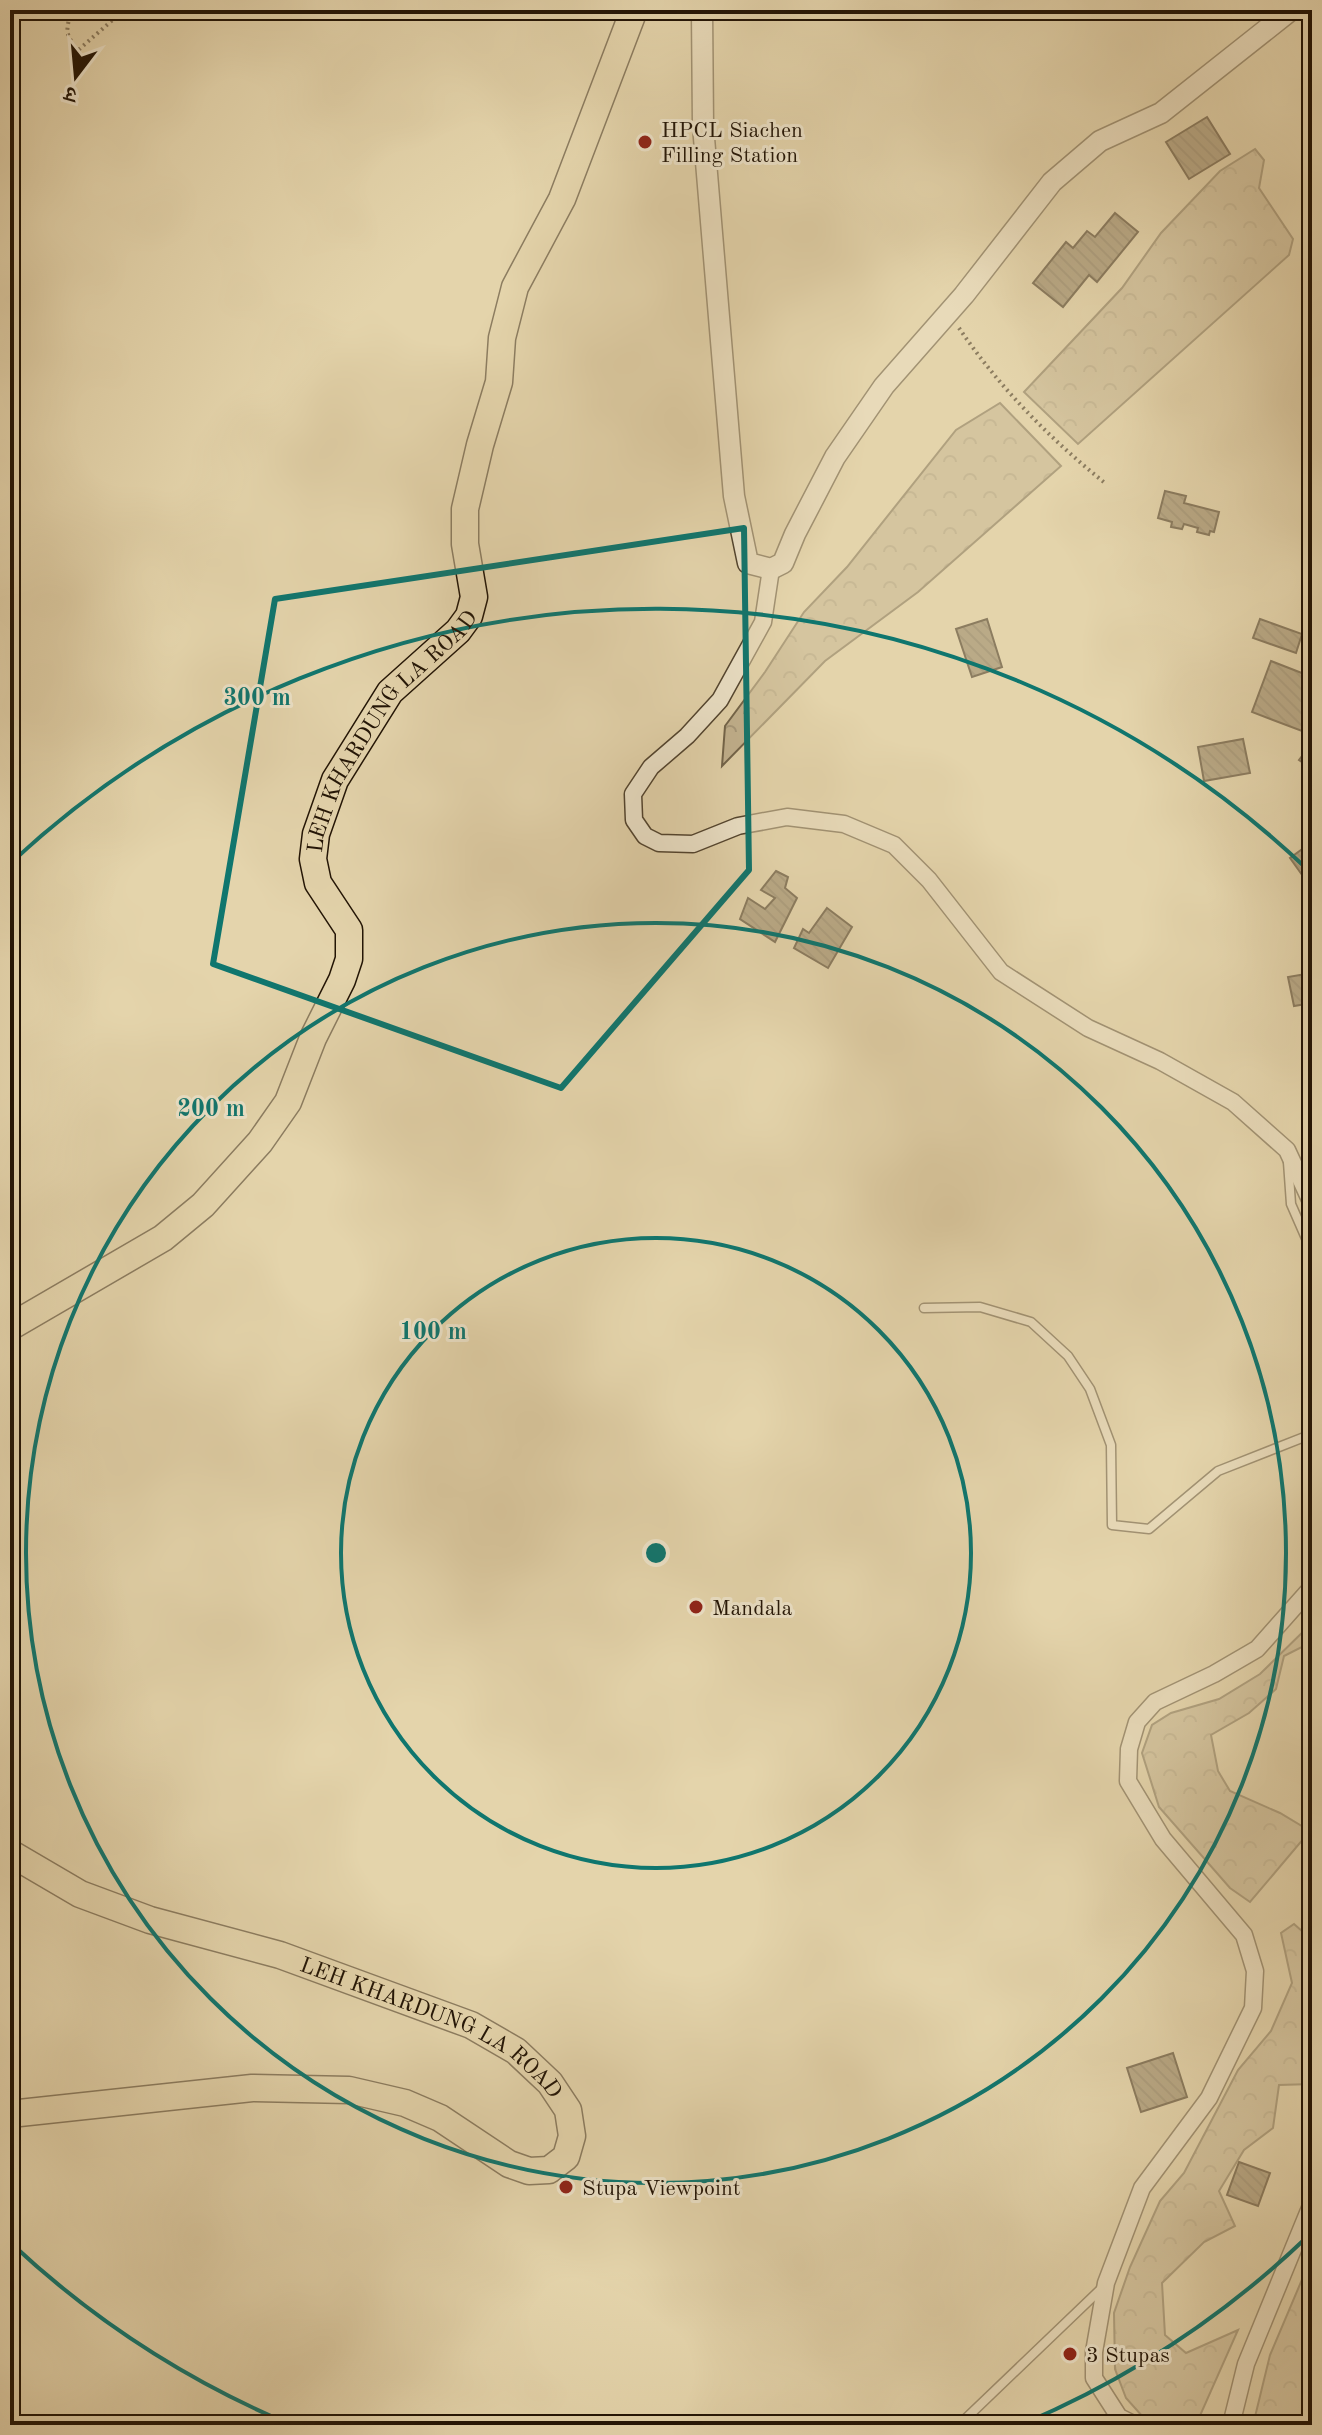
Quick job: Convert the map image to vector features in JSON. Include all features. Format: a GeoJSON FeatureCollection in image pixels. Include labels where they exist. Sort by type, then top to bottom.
{"type":"FeatureCollection","features":[{"type":"Feature","properties":{"kind":"main road","name":"LEH KHARDUNG LA ROAD"},"geometry":{"type":"LineString","coordinates":[[10,1327],[163,1238],[203,1205],[260,1142],[288,1102],[349,959],[349,930],[318,883],[313,859],[316,834],[335,780],[390,692],[458,631],[469,616],[474,597],[465,544],[465,509],[499,382],[502,338],[515,287],[562,199],[634,10]]}},
{"type":"Feature","properties":{"kind":"main road","name":"LEH KHARDUNG LA ROAD"},"geometry":{"type":"LineString","coordinates":[[10,1853],[80,1894],[150,1920],[280,1955],[471,2025],[516,2051],[550,2083],[568,2110],[572,2136],[566,2157],[549,2170],[529,2171],[509,2164],[440,2118],[405,2103],[349,2090],[252,2088],[10,2114]]}},
{"type":"Feature","properties":{"kind":"street"},"geometry":{"type":"LineString","coordinates":[[702,10],[703,126],[734,496],[748,563],[771,569],[783,563],[835,457],[884,386],[948,313],[1052,182],[1100,141],[1161,113],[1291,10]]}},
{"type":"Feature","properties":{"kind":"street"},"geometry":{"type":"LineString","coordinates":[[771,569],[763,622],[720,700],[687,736],[651,767],[633,794],[634,820],[645,836],[659,843],[693,844],[738,826],[787,817],[844,824],[894,845],[929,880],[1001,972],[1088,1028],[1160,1061],[1233,1102],[1287,1150],[1312,1204]]}},
{"type":"Feature","properties":{"kind":"street"},"geometry":{"type":"LineString","coordinates":[[1135,2425],[1119,2417],[1094,2378],[1094,2352],[1106,2283],[1142,2188],[1209,2098],[1253,2008],[1255,1971],[1244,1935],[1163,1839],[1128,1781],[1129,1749],[1137,1722],[1155,1702],[1257,1649],[1312,1587]]}},
{"type":"Feature","properties":{"kind":"street"},"geometry":{"type":"LineString","coordinates":[[1231,2425],[1246,2364],[1312,2203]]}},
{"type":"Feature","properties":{"kind":"lane"},"geometry":{"type":"LineString","coordinates":[[1287,1150],[1291,1204],[1312,1252]]}},
{"type":"Feature","properties":{"kind":"lane"},"geometry":{"type":"LineString","coordinates":[[924,1308],[980,1307],[1031,1322],[1068,1356],[1090,1389],[1111,1445],[1112,1525],[1149,1529],[1218,1471],[1312,1434]]}},
{"type":"Feature","properties":{"kind":"lane"},"geometry":{"type":"LineString","coordinates":[[959,2425],[1106,2283]]}},
{"type":"Feature","properties":{"kind":"path"},"geometry":{"type":"LineString","coordinates":[[70,10],[67,32],[76,52],[124,10]]}},
{"type":"Feature","properties":{"kind":"path"},"geometry":{"type":"LineString","coordinates":[[948,313],[989,372],[1076,460],[1105,483]]}},
{"type":"Feature","properties":{"kind":"highlighted area"},"geometry":{"type":"Polygon","coordinates":[[[744,528],[749,870],[561,1088],[213,964],[275,599],[744,528]]]}},
{"type":"Feature","properties":{"kind":"green space"},"geometry":{"type":"Polygon","coordinates":[[[1255,149],[1264,160],[1259,188],[1293,239],[1289,255],[1078,444],[1024,392],[1122,288],[1161,233],[1220,171],[1255,149]]]}},
{"type":"Feature","properties":{"kind":"green space"},"geometry":{"type":"Polygon","coordinates":[[[1000,403],[1061,466],[918,592],[825,661],[722,766],[725,726],[804,612],[847,567],[956,430],[1000,403]]]}},
{"type":"Feature","properties":{"kind":"green space"},"geometry":{"type":"Polygon","coordinates":[[[1312,1623],[1312,1642],[1284,1656],[1276,1689],[1249,1713],[1211,1735],[1218,1771],[1230,1791],[1280,1813],[1310,1831],[1250,1902],[1230,1888],[1159,1807],[1142,1753],[1152,1725],[1171,1713],[1219,1699],[1260,1674],[1312,1623]]]}},
{"type":"Feature","properties":{"kind":"green space"},"geometry":{"type":"Polygon","coordinates":[[[1294,1924],[1312,1940],[1312,2084],[1279,2085],[1273,2128],[1244,2150],[1219,2191],[1235,2226],[1204,2242],[1162,2283],[1165,2335],[1186,2353],[1238,2330],[1199,2418],[1172,2425],[1143,2417],[1126,2398],[1115,2369],[1114,2313],[1130,2267],[1160,2201],[1184,2173],[1238,2070],[1271,2031],[1292,1983],[1281,1933],[1294,1924]]]}},
{"type":"Feature","properties":{"kind":"green space"},"geometry":{"type":"Polygon","coordinates":[[[1312,2256],[1312,2425],[1253,2425],[1270,2355],[1312,2256]]]}},
{"type":"Feature","properties":{"kind":"building"},"geometry":{"type":"Polygon","coordinates":[[[1207,117],[1230,154],[1189,179],[1166,142],[1207,117]]]}},
{"type":"Feature","properties":{"kind":"building"},"geometry":{"type":"Polygon","coordinates":[[[1115,213],[1138,232],[1097,282],[1089,275],[1063,307],[1033,283],[1066,242],[1073,248],[1087,231],[1095,237],[1115,213]]]}},
{"type":"Feature","properties":{"kind":"building"},"geometry":{"type":"Polygon","coordinates":[[[1165,491],[1186,496],[1184,503],[1219,512],[1214,532],[1210,531],[1209,535],[1197,532],[1198,528],[1184,524],[1182,529],[1171,527],[1172,522],[1158,518],[1165,491]]]}},
{"type":"Feature","properties":{"kind":"building"},"geometry":{"type":"Polygon","coordinates":[[[987,619],[1002,667],[972,677],[956,629],[987,619]]]}},
{"type":"Feature","properties":{"kind":"building"},"geometry":{"type":"Polygon","coordinates":[[[1260,619],[1302,634],[1296,653],[1253,638],[1260,619]]]}},
{"type":"Feature","properties":{"kind":"building"},"geometry":{"type":"Polygon","coordinates":[[[1271,661],[1312,677],[1312,705],[1302,731],[1252,712],[1271,661]]]}},
{"type":"Feature","properties":{"kind":"building"},"geometry":{"type":"Polygon","coordinates":[[[1243,739],[1250,773],[1204,781],[1198,747],[1243,739]]]}},
{"type":"Feature","properties":{"kind":"building"},"geometry":{"type":"Polygon","coordinates":[[[1312,743],[1312,769],[1299,760],[1312,743]]]}},
{"type":"Feature","properties":{"kind":"building"},"geometry":{"type":"Polygon","coordinates":[[[1312,842],[1312,885],[1310,886],[1290,858],[1312,842]]]}},
{"type":"Feature","properties":{"kind":"building"},"geometry":{"type":"Polygon","coordinates":[[[776,871],[788,877],[785,888],[797,898],[775,942],[740,919],[748,898],[765,909],[775,898],[761,890],[776,871]]]}},
{"type":"Feature","properties":{"kind":"building"},"geometry":{"type":"Polygon","coordinates":[[[827,908],[852,927],[828,968],[794,948],[803,929],[809,933],[827,908]]]}},
{"type":"Feature","properties":{"kind":"building"},"geometry":{"type":"Polygon","coordinates":[[[1312,973],[1312,1003],[1294,1006],[1288,977],[1312,973]]]}},
{"type":"Feature","properties":{"kind":"building"},"geometry":{"type":"Polygon","coordinates":[[[1173,2053],[1187,2097],[1141,2112],[1127,2068],[1173,2053]]]}},
{"type":"Feature","properties":{"kind":"building"},"geometry":{"type":"Polygon","coordinates":[[[1239,2162],[1270,2173],[1258,2206],[1227,2195],[1239,2162]]]}},
{"type":"Feature","properties":{"kind":"place","name":"HPCL Siachen Filling Station"},"geometry":{"type":"Point","coordinates":[645,142]}},
{"type":"Feature","properties":{"kind":"place","name":"Mandala"},"geometry":{"type":"Point","coordinates":[696,1607]}},
{"type":"Feature","properties":{"kind":"place","name":"Stupa Viewpoint"},"geometry":{"type":"Point","coordinates":[566,2187]}},
{"type":"Feature","properties":{"kind":"place","name":"3 Stupas"},"geometry":{"type":"Point","coordinates":[1070,2354]}}]}
